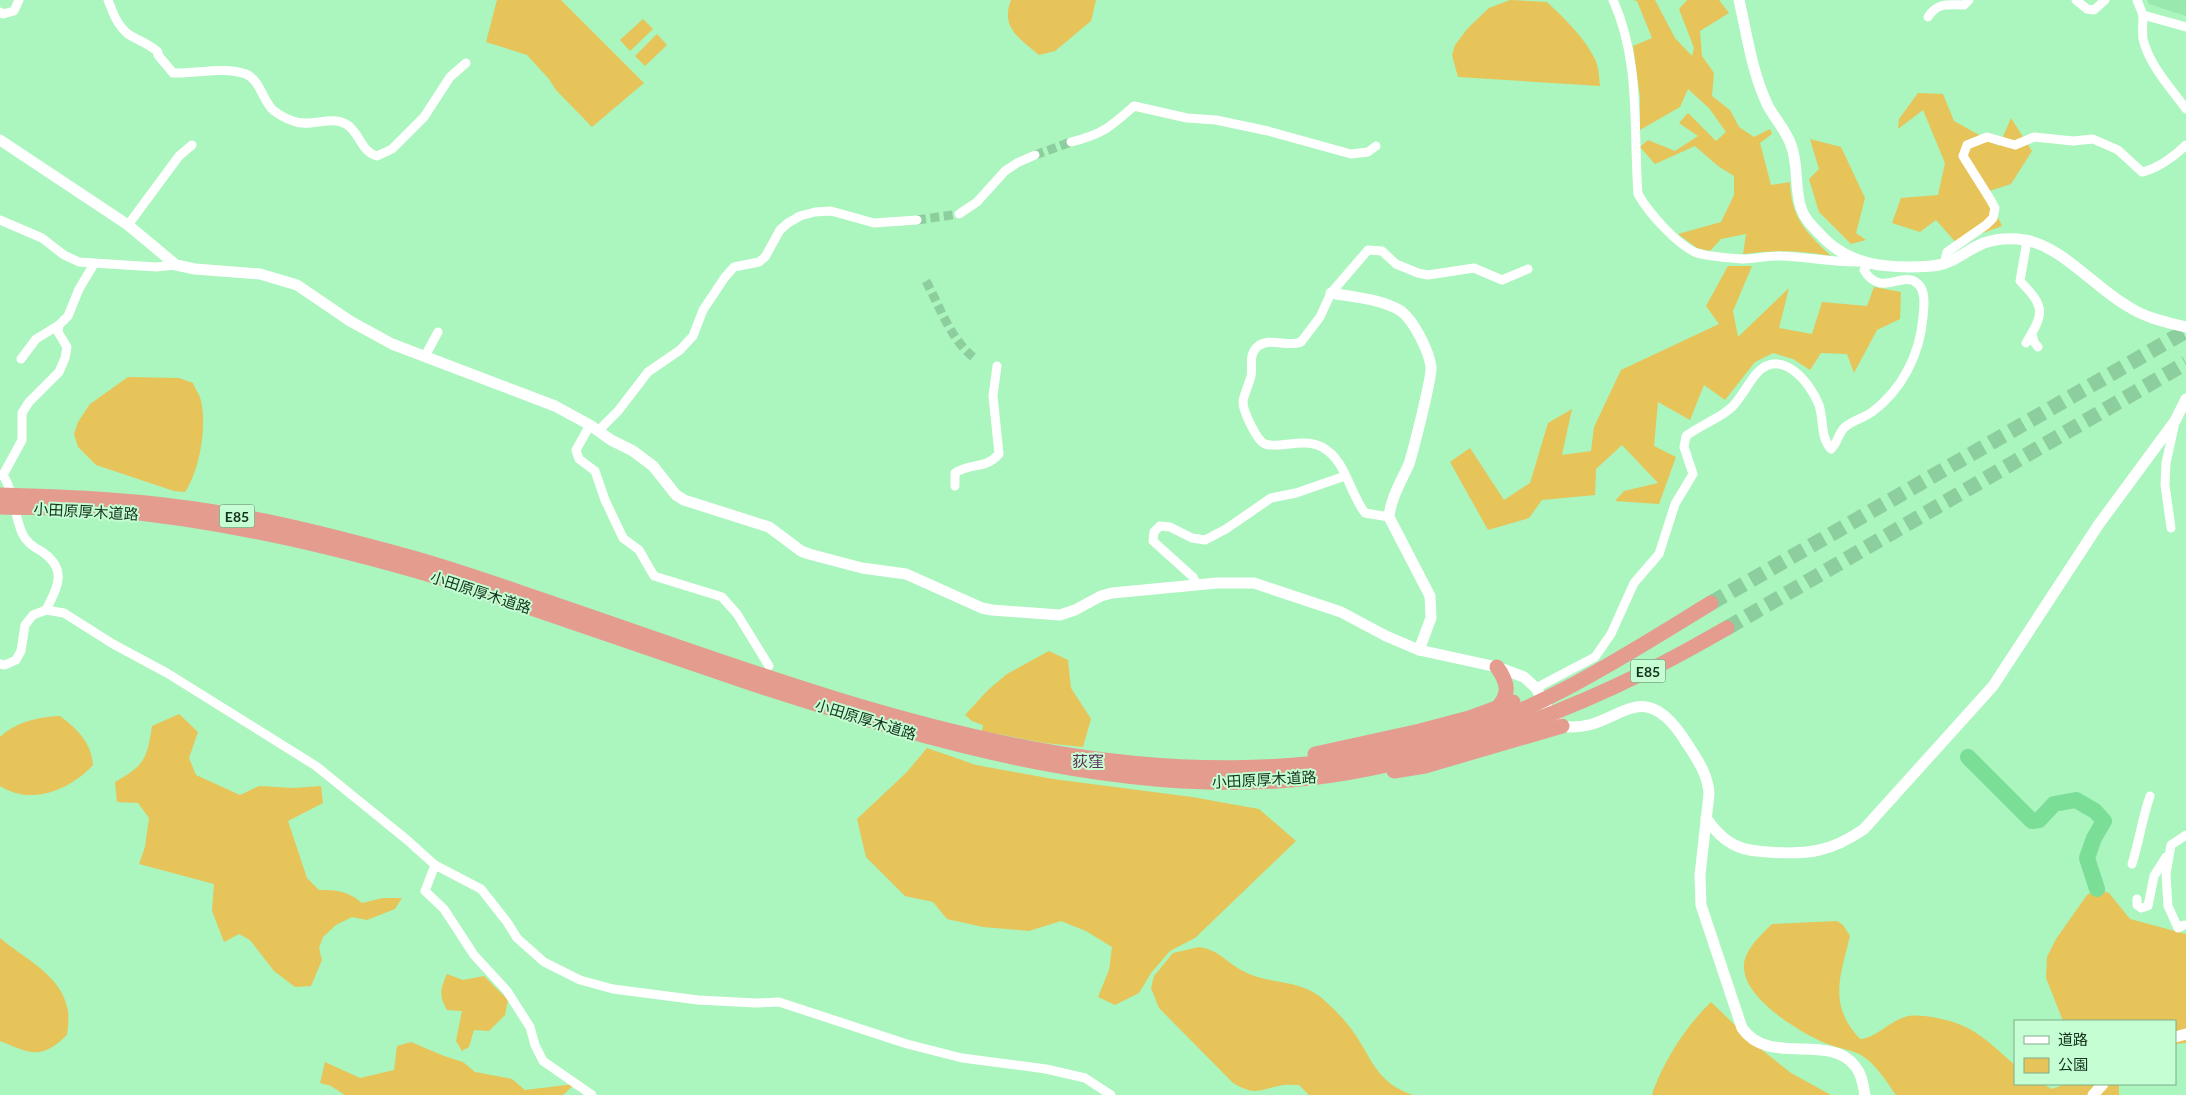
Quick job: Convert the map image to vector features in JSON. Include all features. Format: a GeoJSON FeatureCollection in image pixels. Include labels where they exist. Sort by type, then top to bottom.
{"type":"FeatureCollection","features":[{"type":"Feature","properties":{"kind":"highway","name":"小田原厚木道路"},"geometry":{"type":"LineString","coordinates":[[4,489],[215,512],[301,530],[408,557],[466,580],[695,658],[834,711],[915,735],[1017,758],[1088,770],[1156,778],[1224,782],[1279,781],[1377,766],[1566,707],[1646,672],[1727,628]]}},
{"type":"Feature","properties":{"kind":"highway","name":"小田原厚木道路"},"geometry":{"type":"LineString","coordinates":[[0,506],[109,510],[212,523],[300,540],[403,567],[466,580]]}},
{"type":"Feature","properties":{"kind":"highway","name":"小田原厚木道路"},"geometry":{"type":"LineString","coordinates":[[695,658],[974,737],[1048,752],[1165,767],[1273,767],[1324,763],[1440,745],[1561,692],[1603,669],[1710,604]]}},
{"type":"Feature","properties":{"kind":"highway"},"geometry":{"type":"LineString","coordinates":[[1496,709],[1508,692],[1505,678],[1497,667]]}},
{"type":"Feature","properties":{"kind":"highway"},"geometry":{"type":"LineString","coordinates":[[1165,767],[1330,752],[1420,731],[1496,709],[1537,690]]}},
{"type":"Feature","properties":{"kind":"highway"},"geometry":{"type":"LineString","coordinates":[[1327,775],[1369,775],[1424,766],[1562,726]]}},
{"type":"Feature","properties":{"kind":"street"},"geometry":{"type":"LineString","coordinates":[[0,12],[3,14],[14,11],[19,0]]}},
{"type":"Feature","properties":{"kind":"street"},"geometry":{"type":"LineString","coordinates":[[108,0],[117,23],[129,34],[148,43],[158,52],[158,55],[173,73],[235,72],[248,75],[255,82],[273,110],[292,121],[305,125],[336,121],[347,124],[364,149],[370,154],[377,156],[392,149],[424,117],[450,77],[466,63]]}},
{"type":"Feature","properties":{"kind":"street"},"geometry":{"type":"LineString","coordinates":[[1613,0],[1619,14],[1628,50],[1633,81],[1638,194],[1645,206],[1681,242],[1698,253],[1744,259],[1778,256],[1813,257],[1841,263],[1912,267],[1944,264],[1983,244],[1998,240],[2027,241],[2040,244],[2128,307],[2146,316],[2186,326]]}},
{"type":"Feature","properties":{"kind":"street"},"geometry":{"type":"LineString","coordinates":[[1740,0],[1756,69],[1768,106],[1790,140],[1796,157],[1798,195],[1801,209],[1807,220],[1824,239],[1849,257],[1864,263]]}},
{"type":"Feature","properties":{"kind":"street"},"geometry":{"type":"LineString","coordinates":[[1928,17],[1934,8],[1938,6],[1964,6],[1969,0]]}},
{"type":"Feature","properties":{"kind":"street"},"geometry":{"type":"LineString","coordinates":[[2076,0],[2087,9],[2094,10],[2105,0]]}},
{"type":"Feature","properties":{"kind":"street"},"geometry":{"type":"LineString","coordinates":[[2137,0],[2143,15],[2143,38],[2148,51],[2160,74],[2186,109]]}},
{"type":"Feature","properties":{"kind":"street"},"geometry":{"type":"LineString","coordinates":[[2143,15],[2186,27]]}},
{"type":"Feature","properties":{"kind":"street"},"geometry":{"type":"LineString","coordinates":[[1071,142],[1088,138],[1107,130],[1134,106],[1187,118],[1216,120],[1268,131],[1350,154],[1368,152],[1376,146]]}},
{"type":"Feature","properties":{"kind":"street"},"geometry":{"type":"LineString","coordinates":[[1944,264],[1947,252],[1993,218],[1995,208],[1963,156],[1967,145],[1971,142],[1987,137],[2015,144],[2034,137],[2073,142],[2093,139],[2118,150],[2142,172],[2150,170],[2165,161],[2186,145]]}},
{"type":"Feature","properties":{"kind":"street"},"geometry":{"type":"LineString","coordinates":[[0,140],[128,225],[176,265]]}},
{"type":"Feature","properties":{"kind":"street"},"geometry":{"type":"LineString","coordinates":[[128,225],[179,156],[192,145]]}},
{"type":"Feature","properties":{"kind":"street"},"geometry":{"type":"LineString","coordinates":[[959,214],[984,196],[1005,171],[1034,155]]}},
{"type":"Feature","properties":{"kind":"street"},"geometry":{"type":"LineString","coordinates":[[769,666],[737,614],[722,597],[654,576],[639,550],[623,538],[605,500],[596,471],[579,459],[576,450],[594,428],[618,412],[648,372],[680,350],[693,336],[708,302],[734,267],[758,262],[765,257],[780,230],[788,223],[807,214],[831,211],[874,223],[917,220]]}},
{"type":"Feature","properties":{"kind":"street"},"geometry":{"type":"LineString","coordinates":[[0,220],[42,238],[74,261],[94,264],[176,265],[195,269],[260,274],[297,285],[350,321],[392,344],[555,406],[633,451],[653,466],[676,495],[684,500],[769,527],[801,551],[809,554],[862,568],[906,574],[982,608],[1060,614],[1075,610],[1101,596],[1112,593],[1238,582],[1254,584],[1341,612],[1386,636],[1419,650],[1497,667],[1524,677],[1537,690],[1550,712],[1562,726],[1581,728],[1627,708],[1636,707],[1660,711],[1680,732],[1706,775],[1709,794],[1700,875],[1701,905],[1742,1028],[1749,1038],[1760,1045],[1833,1052],[1846,1056],[1856,1067],[1861,1077],[1865,1095]]}},
{"type":"Feature","properties":{"kind":"street"},"geometry":{"type":"LineString","coordinates":[[2026,343],[2037,323],[2040,310],[2034,296],[2020,281],[2027,241]]}},
{"type":"Feature","properties":{"kind":"street"},"geometry":{"type":"LineString","coordinates":[[1389,517],[1365,512],[1336,459],[1322,447],[1296,442],[1269,445],[1263,443],[1253,428],[1243,403],[1251,376],[1251,356],[1256,348],[1268,343],[1301,342],[1318,322],[1331,292],[1368,250],[1382,251],[1396,264],[1428,275],[1474,268],[1502,280],[1528,268]]}},
{"type":"Feature","properties":{"kind":"street"},"geometry":{"type":"LineString","coordinates":[[1537,690],[1595,657],[1611,634],[1634,583],[1659,554],[1675,504],[1693,474],[1684,447],[1686,436],[1700,425],[1732,408],[1758,372],[1767,365],[1778,363],[1798,373],[1818,405],[1826,443],[1831,449],[1835,446],[1844,427],[1871,413],[1899,386],[1918,346],[1924,312],[1921,288],[1911,280],[1886,284],[1876,282],[1869,278],[1864,270],[1864,263]]}},
{"type":"Feature","properties":{"kind":"street"},"geometry":{"type":"LineString","coordinates":[[21,359],[36,339],[59,325],[68,316],[79,289],[94,264]]}},
{"type":"Feature","properties":{"kind":"street"},"geometry":{"type":"LineString","coordinates":[[1331,292],[1386,304],[1401,312],[1414,327],[1423,343],[1431,368],[1409,463],[1396,488],[1390,506],[1389,517],[1430,596],[1431,618],[1419,650]]}},
{"type":"Feature","properties":{"kind":"street"},"geometry":{"type":"LineString","coordinates":[[46,610],[58,585],[57,566],[47,555],[31,545],[22,535],[19,523],[4,489],[3,475],[22,440],[22,413],[29,402],[59,372],[65,358],[67,347],[58,332],[59,325]]}},
{"type":"Feature","properties":{"kind":"street"},"geometry":{"type":"LineString","coordinates":[[425,356],[438,332]]}},
{"type":"Feature","properties":{"kind":"street"},"geometry":{"type":"LineString","coordinates":[[2032,334],[2034,342],[2038,347]]}},
{"type":"Feature","properties":{"kind":"street"},"geometry":{"type":"LineString","coordinates":[[955,486],[955,473],[963,467],[989,464],[999,454],[993,396],[997,366]]}},
{"type":"Feature","properties":{"kind":"street"},"geometry":{"type":"LineString","coordinates":[[1706,818],[1720,835],[1745,850],[1793,854],[1824,850],[1851,838],[1864,828],[1992,686],[2099,524],[2175,421],[2186,399]]}},
{"type":"Feature","properties":{"kind":"street"},"geometry":{"type":"LineString","coordinates":[[2171,528],[2165,485],[2166,463],[2175,421]]}},
{"type":"Feature","properties":{"kind":"street"},"geometry":{"type":"LineString","coordinates":[[1197,586],[1193,577],[1153,541],[1154,532],[1160,526],[1170,527],[1192,538],[1205,540],[1226,529],[1271,498],[1296,493],[1345,476]]}},
{"type":"Feature","properties":{"kind":"street"},"geometry":{"type":"LineString","coordinates":[[0,664],[5,665],[16,660],[21,651],[25,625],[34,615],[46,610],[64,613],[113,644],[168,673],[316,766],[435,865],[481,889],[517,938],[544,962],[580,980],[613,989],[698,1000],[756,1003],[779,1002],[899,1042],[962,1058],[1046,1069],[1085,1078],[1111,1095]]}},
{"type":"Feature","properties":{"kind":"street"},"geometry":{"type":"LineString","coordinates":[[2132,864],[2138,848],[2142,819],[2150,796]]}},
{"type":"Feature","properties":{"kind":"street"},"geometry":{"type":"LineString","coordinates":[[2137,899],[2137,905],[2140,908],[2148,906],[2154,876],[2175,841],[2186,835]]}},
{"type":"Feature","properties":{"kind":"street"},"geometry":{"type":"LineString","coordinates":[[2138,848],[2148,846]]}},
{"type":"Feature","properties":{"kind":"street"},"geometry":{"type":"LineString","coordinates":[[2169,853],[2166,874],[2168,906],[2178,928],[2184,925]]}},
{"type":"Feature","properties":{"kind":"street"},"geometry":{"type":"LineString","coordinates":[[435,865],[425,891],[444,909],[474,954],[507,991],[530,1027],[535,1045],[543,1061],[592,1095]]}},
{"type":"Feature","properties":{"kind":"street"},"geometry":{"type":"LineString","coordinates":[[2093,1095],[2102,1085]]}},
{"type":"Feature","properties":{"kind":"shaded area"},"geometry":{"type":"Polygon","coordinates":[[[2147,0],[2186,0],[2186,16],[2149,4],[2147,0]]]}},
{"type":"Feature","properties":{"kind":"green space"},"geometry":{"type":"Polygon","coordinates":[[[497,0],[561,0],[644,83],[592,127],[556,90],[549,79],[527,55],[486,42],[497,0]]]}},
{"type":"Feature","properties":{"kind":"green space"},"geometry":{"type":"Polygon","coordinates":[[[1011,0],[1096,0],[1091,21],[1055,51],[1039,55],[1019,38],[1010,25],[1008,10],[1011,0]]]}},
{"type":"Feature","properties":{"kind":"green space"},"geometry":{"type":"Polygon","coordinates":[[[1510,0],[1547,2],[1585,43],[1595,59],[1599,72],[1600,86],[1458,77],[1452,55],[1455,45],[1468,28],[1489,8],[1510,0]]]}},
{"type":"Feature","properties":{"kind":"green space"},"geometry":{"type":"Polygon","coordinates":[[[1633,0],[1655,0],[1675,38],[1692,56],[1694,48],[1679,9],[1687,0],[1719,0],[1729,13],[1700,31],[1702,56],[1714,73],[1712,96],[1730,110],[1739,127],[1754,137],[1770,129],[1772,134],[1760,143],[1771,185],[1790,182],[1793,205],[1801,223],[1807,232],[1831,256],[1787,251],[1743,254],[1746,234],[1721,239],[1710,251],[1697,248],[1678,234],[1721,222],[1734,195],[1734,176],[1718,166],[1695,146],[1655,164],[1640,147],[1648,140],[1675,151],[1698,136],[1679,123],[1688,113],[1716,141],[1726,132],[1709,108],[1688,89],[1680,107],[1640,130],[1640,97],[1633,46],[1652,38],[1637,1],[1633,0]]]}},
{"type":"Feature","properties":{"kind":"green space"},"geometry":{"type":"Polygon","coordinates":[[[643,19],[653,29],[630,51],[620,40],[643,19]]]}},
{"type":"Feature","properties":{"kind":"green space"},"geometry":{"type":"Polygon","coordinates":[[[657,34],[667,45],[645,66],[635,56],[657,34]]]}},
{"type":"Feature","properties":{"kind":"green space"},"geometry":{"type":"Polygon","coordinates":[[[1918,93],[1943,94],[1954,121],[1999,146],[2011,118],[2032,151],[2011,184],[1986,192],[2002,226],[1980,234],[1959,246],[1936,220],[1920,232],[1892,223],[1901,198],[1938,195],[1945,163],[1923,110],[1898,129],[1899,119],[1918,93]]]}},
{"type":"Feature","properties":{"kind":"green space"},"geometry":{"type":"Polygon","coordinates":[[[1810,139],[1841,147],[1865,198],[1856,233],[1866,240],[1851,244],[1819,212],[1809,179],[1819,169],[1810,139]]]}},
{"type":"Feature","properties":{"kind":"green space"},"geometry":{"type":"Polygon","coordinates":[[[1728,266],[1752,266],[1733,311],[1738,337],[1789,288],[1779,328],[1812,334],[1822,302],[1867,306],[1874,287],[1901,292],[1900,319],[1877,330],[1854,373],[1847,354],[1821,353],[1810,370],[1793,359],[1773,353],[1755,362],[1725,400],[1704,385],[1690,420],[1658,402],[1654,446],[1676,457],[1659,504],[1615,501],[1624,491],[1658,483],[1622,445],[1596,469],[1595,495],[1542,500],[1529,518],[1488,530],[1450,462],[1470,448],[1504,500],[1530,483],[1548,423],[1572,409],[1562,455],[1591,451],[1594,427],[1621,370],[1719,324],[1706,306],[1728,266]]]}},
{"type":"Feature","properties":{"kind":"green space"},"geometry":{"type":"Polygon","coordinates":[[[128,377],[179,378],[193,383],[200,397],[203,411],[201,448],[195,472],[185,492],[174,491],[96,465],[78,447],[74,434],[78,422],[90,404],[128,377]]]}},
{"type":"Feature","properties":{"kind":"green space"},"geometry":{"type":"Polygon","coordinates":[[[1049,651],[1068,660],[1071,688],[1091,719],[1083,747],[1045,743],[982,731],[983,725],[972,721],[965,715],[988,690],[1007,674],[1049,651]]]}},
{"type":"Feature","properties":{"kind":"green space"},"geometry":{"type":"Polygon","coordinates":[[[179,714],[198,732],[189,758],[196,775],[240,795],[259,786],[293,788],[321,786],[323,803],[288,821],[307,878],[319,890],[342,892],[362,903],[383,898],[402,898],[395,909],[367,920],[352,917],[336,925],[323,937],[319,948],[322,960],[311,986],[295,987],[274,971],[250,940],[239,934],[224,942],[212,911],[214,884],[139,864],[145,847],[149,818],[138,803],[117,802],[115,782],[133,771],[143,760],[152,726],[179,714]]]}},
{"type":"Feature","properties":{"kind":"green space"},"geometry":{"type":"Polygon","coordinates":[[[60,716],[82,737],[89,749],[93,765],[84,774],[62,788],[37,795],[24,795],[0,786],[0,737],[28,721],[60,716]]]}},
{"type":"Feature","properties":{"kind":"green space"},"geometry":{"type":"Polygon","coordinates":[[[927,748],[976,765],[1053,779],[1192,797],[1259,809],[1296,841],[1195,938],[1170,951],[1151,973],[1139,993],[1115,1005],[1098,997],[1109,970],[1112,947],[1086,931],[1061,921],[1029,931],[983,927],[947,919],[933,902],[905,896],[866,857],[857,819],[907,772],[927,748]]]}},
{"type":"Feature","properties":{"kind":"green space"},"geometry":{"type":"Polygon","coordinates":[[[2097,889],[2109,893],[2130,919],[2186,934],[2186,1043],[2176,1044],[2176,1020],[2063,1020],[2046,978],[2047,957],[2056,939],[2087,895],[2097,889]]]}},
{"type":"Feature","properties":{"kind":"green space"},"geometry":{"type":"Polygon","coordinates":[[[1837,921],[1843,925],[1850,936],[1840,978],[1840,1002],[1850,1026],[1860,1039],[1872,1036],[1899,1019],[1908,1016],[1915,1015],[1946,1020],[1978,1034],[2014,1064],[2014,1085],[2045,1085],[2052,1089],[2063,1085],[2119,1085],[2119,1095],[1896,1095],[1880,1073],[1861,1055],[1825,1043],[1788,1023],[1753,991],[1747,980],[1744,962],[1753,944],[1772,924],[1837,921]]]}},
{"type":"Feature","properties":{"kind":"green space"},"geometry":{"type":"Polygon","coordinates":[[[0,938],[42,969],[51,978],[64,998],[68,1011],[67,1035],[58,1043],[43,1051],[28,1051],[0,1041],[0,938]]]}},
{"type":"Feature","properties":{"kind":"green space"},"geometry":{"type":"Polygon","coordinates":[[[1199,947],[1218,954],[1245,972],[1265,979],[1305,988],[1323,999],[1346,1022],[1383,1076],[1400,1090],[1413,1095],[1309,1095],[1299,1085],[1283,1085],[1251,1091],[1233,1083],[1159,1008],[1151,988],[1154,976],[1173,953],[1199,947]]]}},
{"type":"Feature","properties":{"kind":"green space"},"geometry":{"type":"Polygon","coordinates":[[[447,974],[463,980],[484,976],[508,1000],[505,1015],[489,1031],[474,1030],[469,1047],[462,1051],[456,1041],[462,1011],[447,1010],[442,996],[442,988],[447,974]]]}},
{"type":"Feature","properties":{"kind":"green space"},"geometry":{"type":"Polygon","coordinates":[[[1711,1002],[1757,1046],[1791,1073],[1831,1095],[1652,1095],[1662,1070],[1676,1045],[1711,1002]]]}},
{"type":"Feature","properties":{"kind":"green space"},"geometry":{"type":"Polygon","coordinates":[[[411,1042],[463,1062],[475,1072],[512,1079],[525,1090],[575,1084],[563,1095],[345,1095],[331,1086],[320,1083],[325,1062],[360,1078],[394,1070],[397,1046],[411,1042]]]}},
{"type":"Feature","properties":{"kind":"waterway"},"geometry":{"type":"LineString","coordinates":[[1968,757],[2032,821],[2039,820],[2054,804],[2076,800],[2095,811],[2104,821],[2094,838],[2087,858],[2097,889]]}},
{"type":"Feature","properties":{"kind":"tunnel"},"geometry":{"type":"LineString","coordinates":[[1035,155],[1071,142]]}},
{"type":"Feature","properties":{"kind":"tunnel"},"geometry":{"type":"LineString","coordinates":[[917,220],[959,214]]}},
{"type":"Feature","properties":{"kind":"tunnel"},"geometry":{"type":"LineString","coordinates":[[926,281],[946,322],[958,341],[973,357]]}},
{"type":"Feature","properties":{"kind":"tunnel"},"geometry":{"type":"LineString","coordinates":[[1711,603],[2186,331]]}},
{"type":"Feature","properties":{"kind":"tunnel"},"geometry":{"type":"LineString","coordinates":[[1727,628],[2186,363]]}},
{"type":"Feature","properties":{"kind":"district","name":"荻窪"},"geometry":{"type":"Point","coordinates":[1088,760]}}]}
